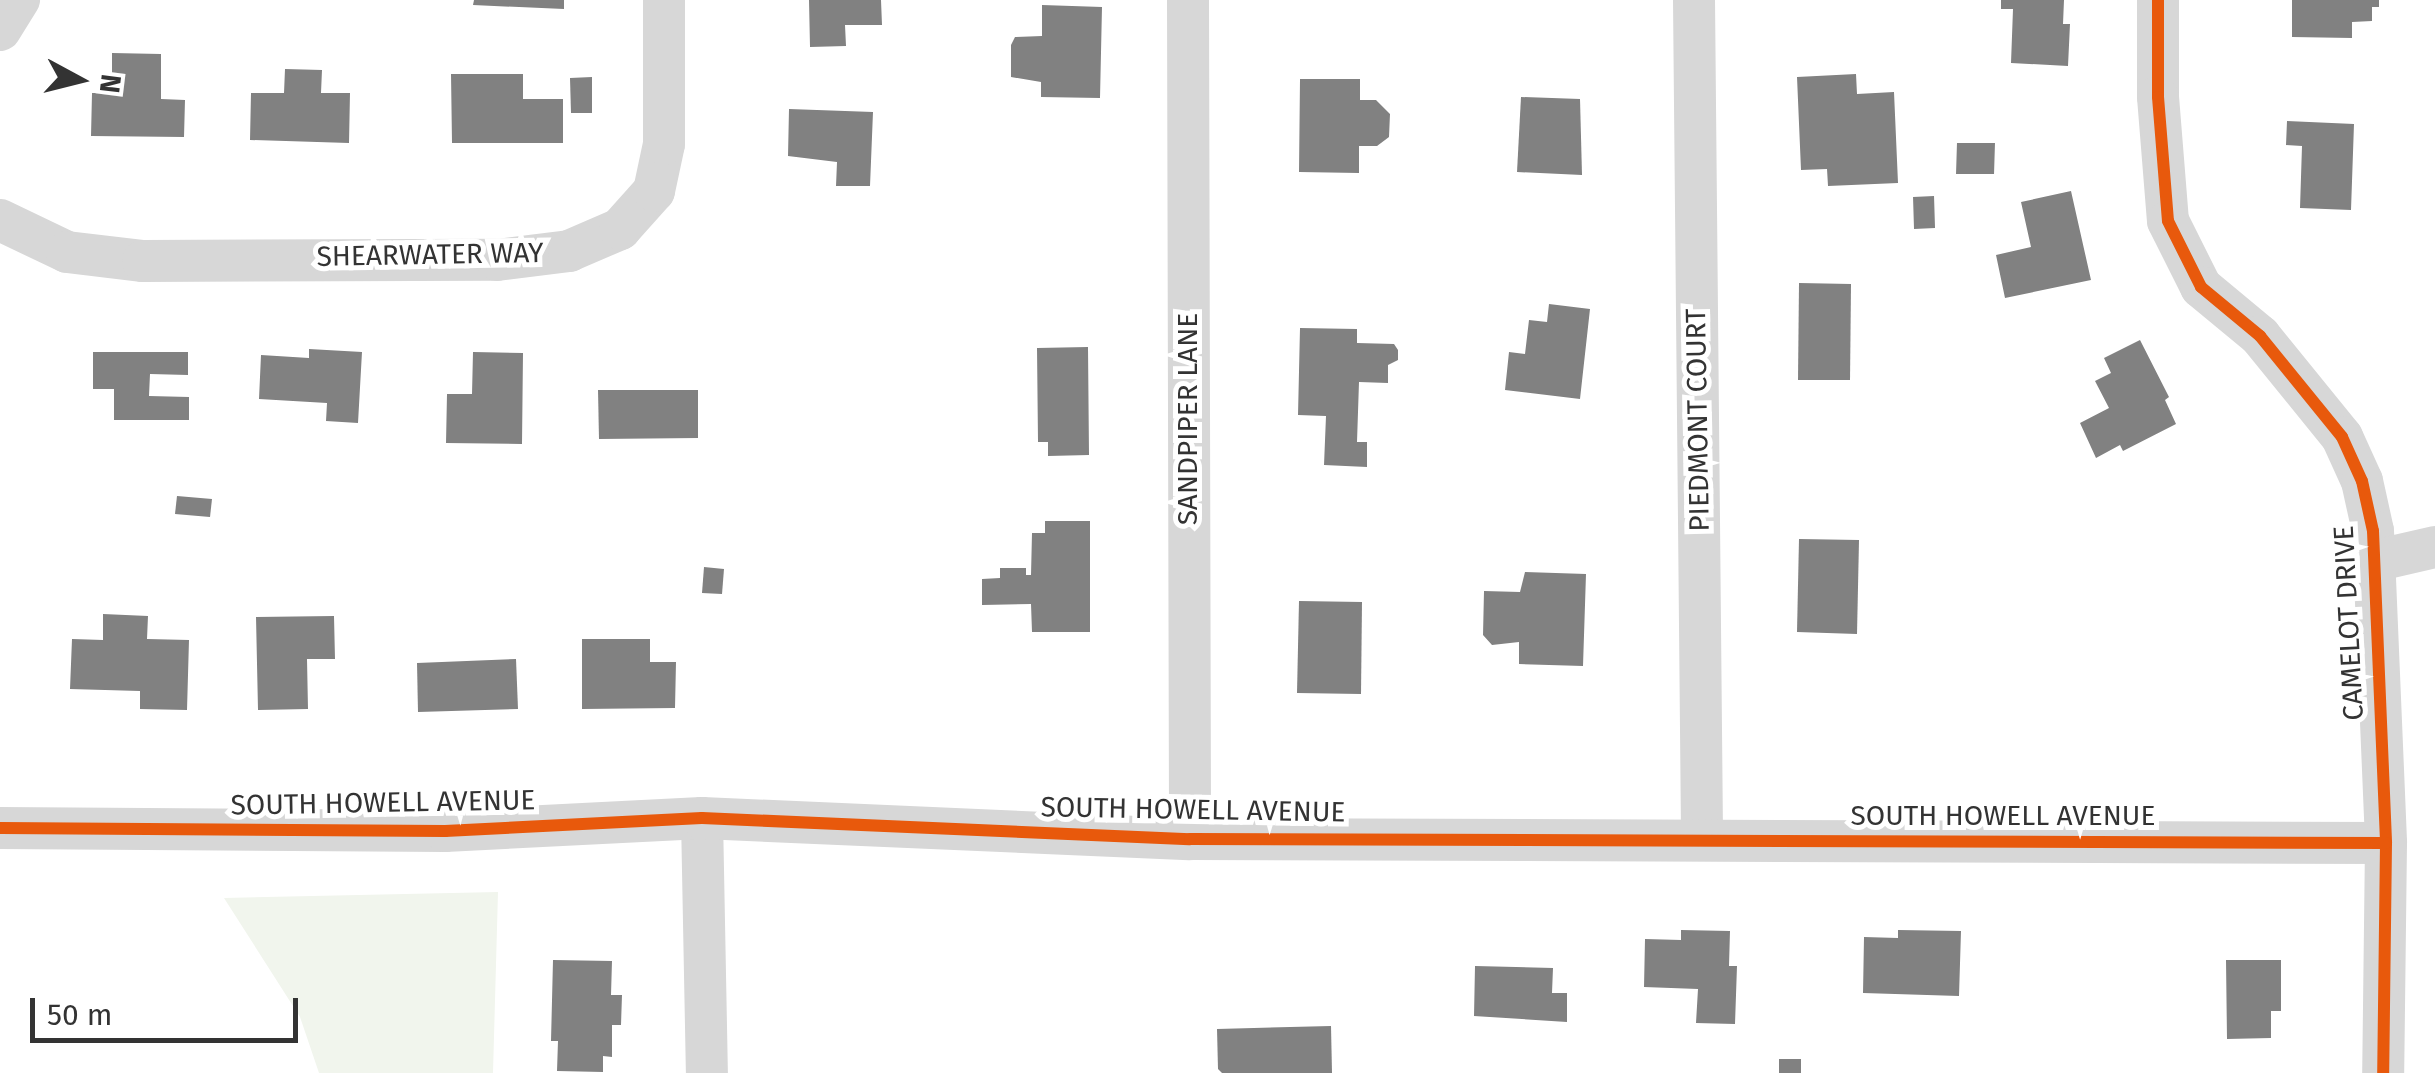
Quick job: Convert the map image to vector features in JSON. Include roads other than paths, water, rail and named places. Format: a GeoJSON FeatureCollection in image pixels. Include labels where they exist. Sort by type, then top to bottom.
{"type":"FeatureCollection","features":[{"type":"Feature","properties":{"kind":"street"},"geometry":{"type":"LineString","coordinates":[[0,30],[19,0]]}},
{"type":"Feature","properties":{"kind":"street","name":"SHEARWATER WAY"},"geometry":{"type":"LineString","coordinates":[[0,220],[67,252],[143,260],[497,260],[569,251],[620,229],[654,192],[664,144],[664,0]]}},
{"type":"Feature","properties":{"kind":"street","name":"SANDPIPER LANE"},"geometry":{"type":"LineString","coordinates":[[1188,0],[1190,838]]}},
{"type":"Feature","properties":{"kind":"street","name":"PIEDMONT COURT"},"geometry":{"type":"LineString","coordinates":[[1694,0],[1702,840]]}},
{"type":"Feature","properties":{"kind":"street","name":"CAMELOT DRIVE"},"geometry":{"type":"LineString","coordinates":[[2158,0],[2158,97],[2168,221],[2202,288],[2260,336],[2342,436],[2362,481],[2374,531],[2386,842],[2383,1073]]}},
{"type":"Feature","properties":{"kind":"street"},"geometry":{"type":"LineString","coordinates":[[2374,562],[2435,546]]}},
{"type":"Feature","properties":{"kind":"street"},"geometry":{"type":"LineString","coordinates":[[702,818],[706,1073]]}},
{"type":"Feature","properties":{"kind":"street","name":"SOUTH HOWELL AVENUE"},"geometry":{"type":"LineString","coordinates":[[0,828],[445,831],[702,818],[1190,838],[2386,842]]}}]}
